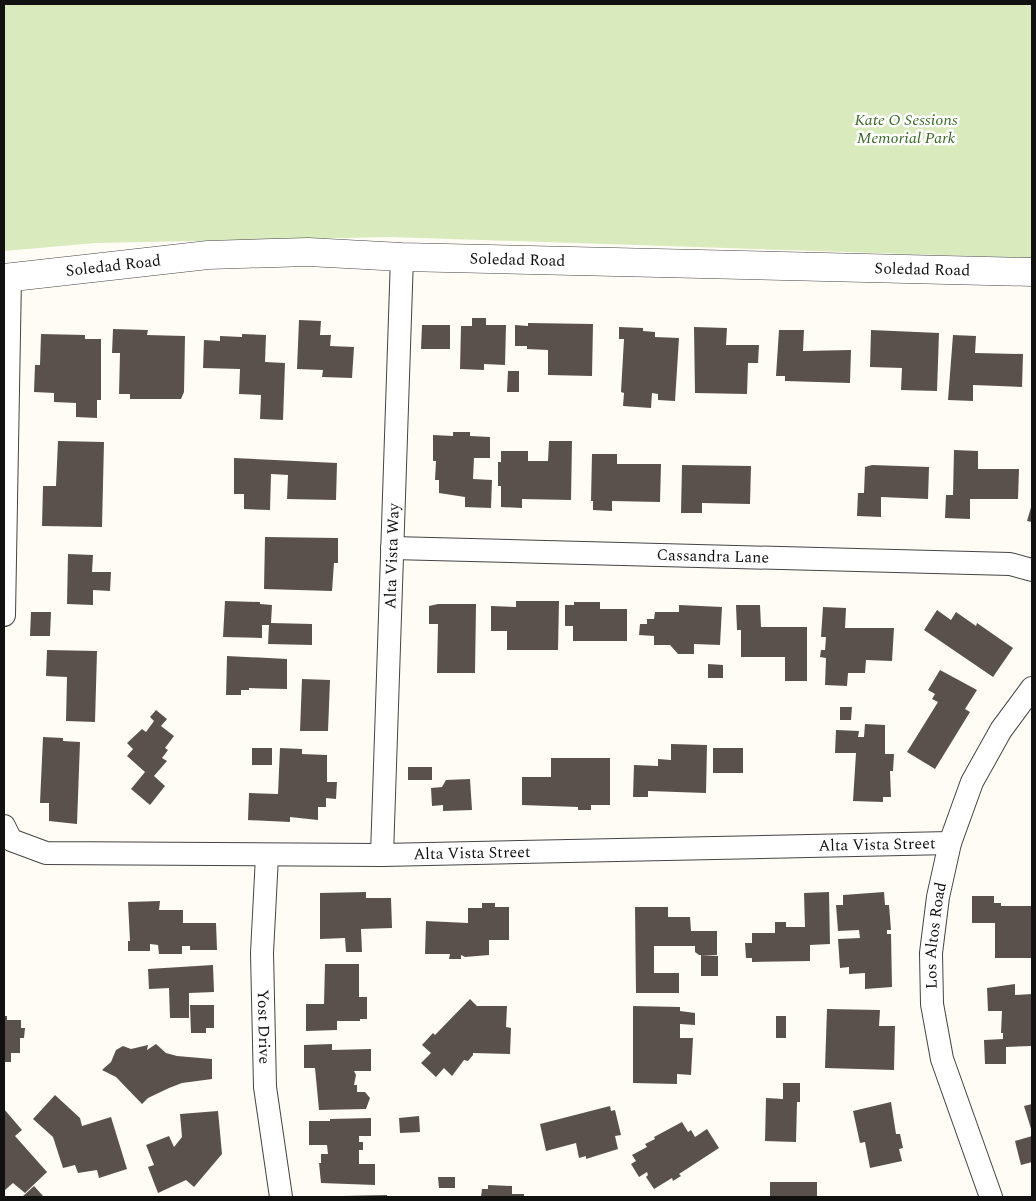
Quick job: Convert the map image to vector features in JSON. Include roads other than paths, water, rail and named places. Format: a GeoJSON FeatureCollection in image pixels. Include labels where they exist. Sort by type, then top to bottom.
{"type":"FeatureCollection","features":[{"type":"Feature","properties":{"kind":"street","name":"Soledad Road"},"geometry":{"type":"LineString","coordinates":[[7,277],[208,255],[308,252],[402,257],[1032,272]]}},
{"type":"Feature","properties":{"kind":"street","name":"Alta Vista Way"},"geometry":{"type":"LineString","coordinates":[[382,855],[402,257]]}},
{"type":"Feature","properties":{"kind":"street"},"geometry":{"type":"LineString","coordinates":[[4,615],[7,277]]}},
{"type":"Feature","properties":{"kind":"street","name":"Cassandra Lane"},"geometry":{"type":"LineString","coordinates":[[392,548],[1010,564],[1032,570]]}},
{"type":"Feature","properties":{"kind":"street","name":"Los Altos Road"},"geometry":{"type":"LineString","coordinates":[[991,1197],[942,1059],[932,1004],[932,944],[938,897],[950,843],[972,782],[1001,730],[1032,688]]}},
{"type":"Feature","properties":{"kind":"street","name":"Alta Vista Street"},"geometry":{"type":"LineString","coordinates":[[4,826],[11,840],[46,853],[267,856],[382,855],[950,843]]}},
{"type":"Feature","properties":{"kind":"street","name":"Yost Drive"},"geometry":{"type":"LineString","coordinates":[[267,856],[262,953],[265,1087],[281,1197]]}},
{"type":"Feature","properties":{"kind":"park label","name":"Kate O Sessions Memorial Park"},"geometry":{"type":"Point","coordinates":[906,129]}}]}
